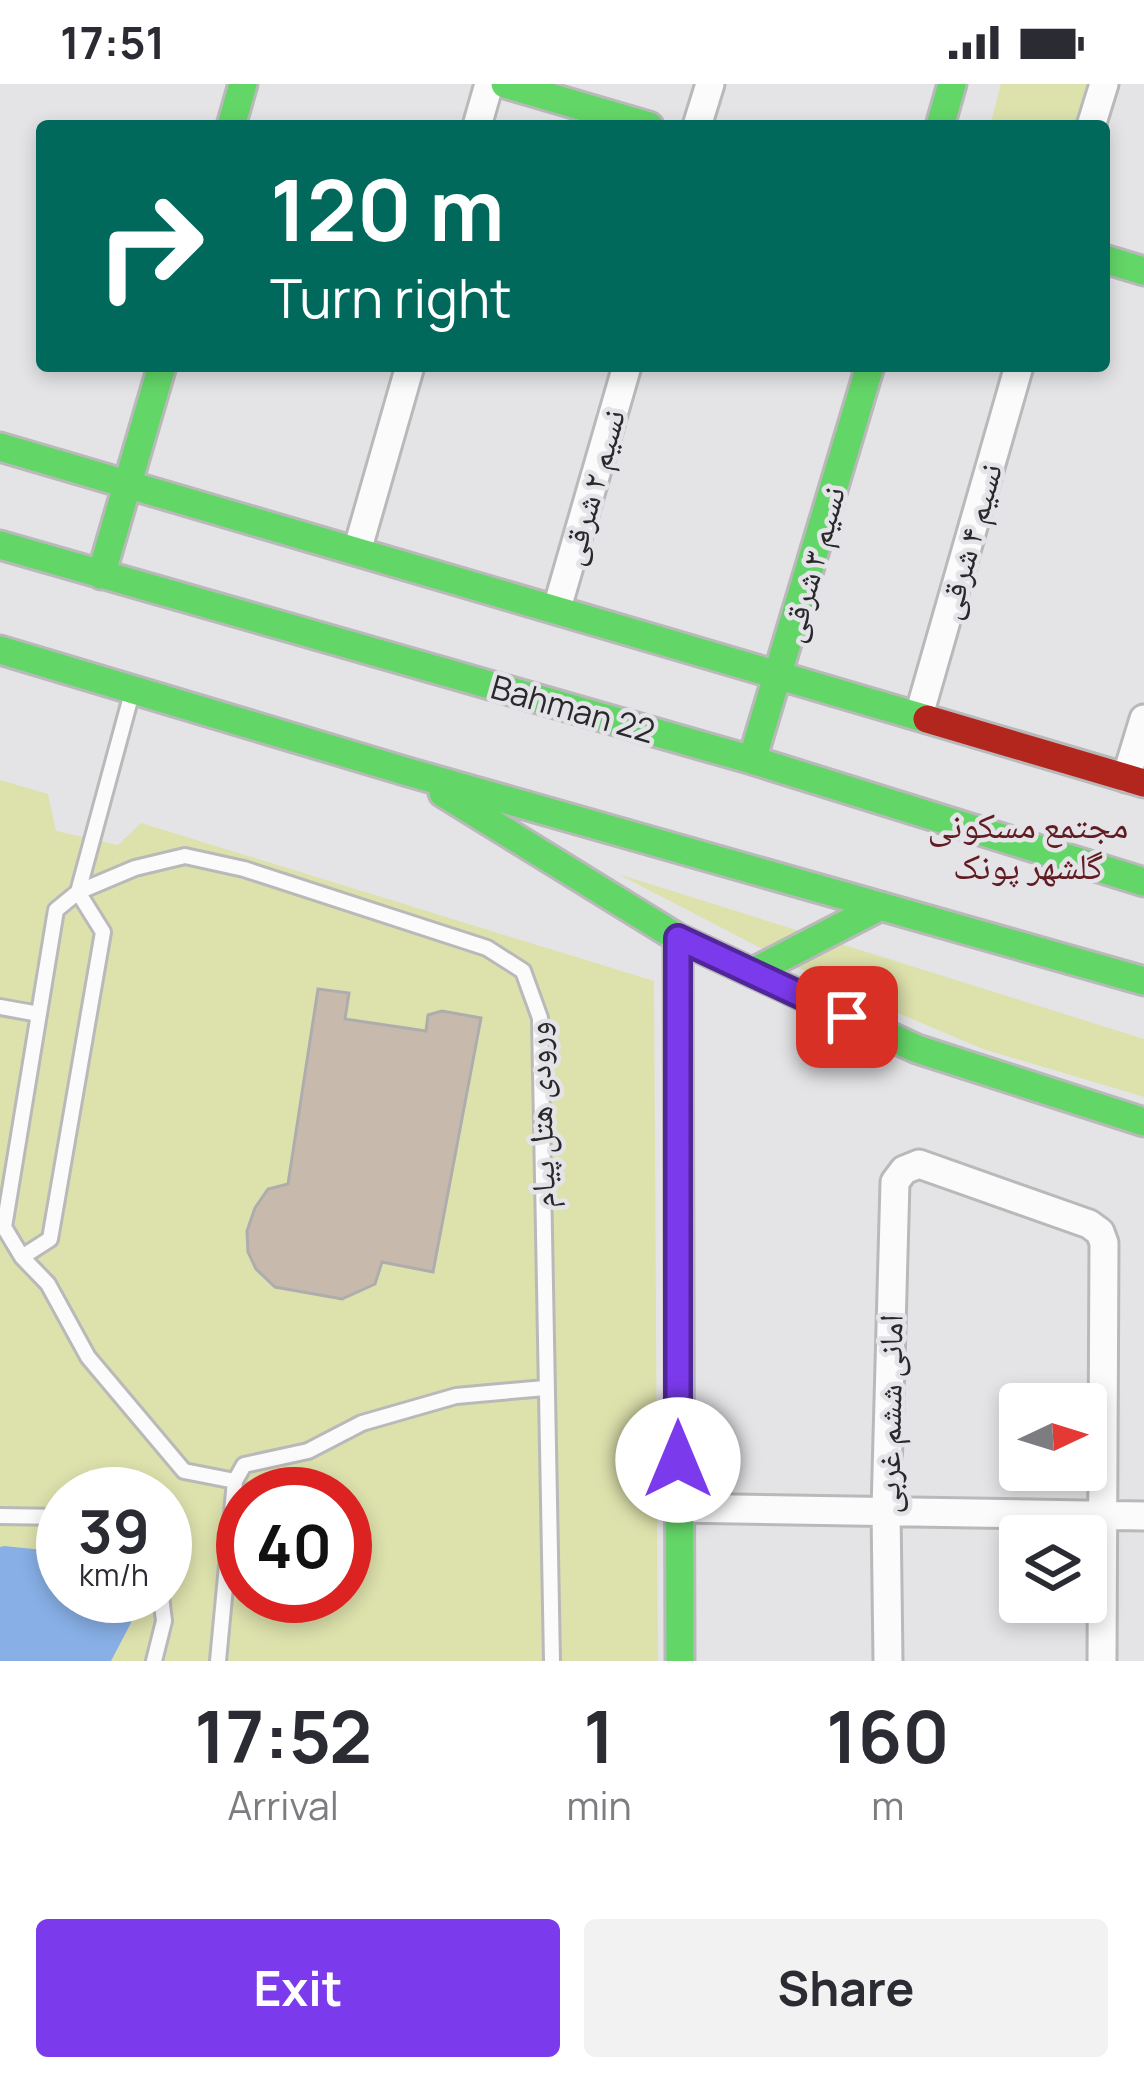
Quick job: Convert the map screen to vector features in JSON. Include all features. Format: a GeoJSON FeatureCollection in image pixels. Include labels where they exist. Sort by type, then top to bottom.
{"type":"FeatureCollection","features":[{"type":"Feature","properties":{"kind":"main road"},"geometry":{"type":"LineString","coordinates":[[233,120],[243,84]]}},
{"type":"Feature","properties":{"kind":"main road"},"geometry":{"type":"LineString","coordinates":[[505,84],[628,120]]}},
{"type":"Feature","properties":{"kind":"main road"},"geometry":{"type":"LineString","coordinates":[[942,120],[952,84]]}},
{"type":"Feature","properties":{"kind":"main road"},"geometry":{"type":"LineString","coordinates":[[1110,262],[1144,271]]}},
{"type":"Feature","properties":{"kind":"main road"},"geometry":{"type":"LineString","coordinates":[[101,575],[159,372]]}},
{"type":"Feature","properties":{"kind":"main road","name":"نسیم ۳ شرقی"},"geometry":{"type":"LineString","coordinates":[[752,760],[867,372]]}},
{"type":"Feature","properties":{"kind":"main road"},"geometry":{"type":"LineString","coordinates":[[0,447],[1135,781]]}},
{"type":"Feature","properties":{"kind":"main road","name":"Bahman 22"},"geometry":{"type":"LineString","coordinates":[[0,545],[752,760],[1144,882]]}},
{"type":"Feature","properties":{"kind":"main road"},"geometry":{"type":"LineString","coordinates":[[0,650],[408,772],[1144,981]]}},
{"type":"Feature","properties":{"kind":"main road"},"geometry":{"type":"LineString","coordinates":[[408,772],[678,938],[917,1049],[1144,1122]]}},
{"type":"Feature","properties":{"kind":"main road"},"geometry":{"type":"LineString","coordinates":[[753,972],[881,906]]}},
{"type":"Feature","properties":{"kind":"main road"},"geometry":{"type":"LineString","coordinates":[[678,938],[680,1661]]}},
{"type":"Feature","properties":{"kind":"street"},"geometry":{"type":"LineString","coordinates":[[479,120],[489,84]]}},
{"type":"Feature","properties":{"kind":"street"},"geometry":{"type":"LineString","coordinates":[[699,120],[710,84]]}},
{"type":"Feature","properties":{"kind":"street"},"geometry":{"type":"LineString","coordinates":[[1093,120],[1104,84]]}},
{"type":"Feature","properties":{"kind":"street"},"geometry":{"type":"LineString","coordinates":[[357,551],[408,372]]}},
{"type":"Feature","properties":{"kind":"street","name":"نسیم ۲ شرقی"},"geometry":{"type":"LineString","coordinates":[[557,608],[625,372]]}},
{"type":"Feature","properties":{"kind":"street","name":"نسیم ۴ شرقی"},"geometry":{"type":"LineString","coordinates":[[920,715],[1017,372]]}},
{"type":"Feature","properties":{"kind":"street"},"geometry":{"type":"LineString","coordinates":[[1135,781],[1144,718]]}},
{"type":"Feature","properties":{"kind":"street","name":"امانی ششم غربی"},"geometry":{"type":"LineString","coordinates":[[888,1661],[886,1510],[895,1181],[904,1170],[919,1164],[1089,1224],[1100,1232],[1104,1243],[1101,1515]]}},
{"type":"Feature","properties":{"kind":"street"},"geometry":{"type":"LineString","coordinates":[[678,1508],[1101,1515]]}},
{"type":"Feature","properties":{"kind":"street"},"geometry":{"type":"LineString","coordinates":[[1107,1515],[1144,1516]]}},
{"type":"Feature","properties":{"kind":"street"},"geometry":{"type":"LineString","coordinates":[[1102,1623],[1102,1661]]}},
{"type":"Feature","properties":{"kind":"lane"},"geometry":{"type":"LineString","coordinates":[[132,690],[78,892],[56,910],[4,1227],[22,1257],[49,1284],[88,1357],[184,1471],[216,1477]]}},
{"type":"Feature","properties":{"kind":"lane","name":"ورودی هتل پیام"},"geometry":{"type":"LineString","coordinates":[[78,892],[135,868],[185,856],[244,869],[487,948],[524,970],[540,1018],[545,1130],[552,1661]]}},
{"type":"Feature","properties":{"kind":"lane"},"geometry":{"type":"LineString","coordinates":[[22,1257],[50,1239],[104,932],[78,892]]}},
{"type":"Feature","properties":{"kind":"lane"},"geometry":{"type":"LineString","coordinates":[[0,1007],[39,1014]]}},
{"type":"Feature","properties":{"kind":"lane"},"geometry":{"type":"LineString","coordinates":[[243,1467],[308,1451],[362,1423],[456,1396],[545,1388]]}},
{"type":"Feature","properties":{"kind":"lane"},"geometry":{"type":"LineString","coordinates":[[0,1516],[36,1517]]}},
{"type":"Feature","properties":{"kind":"lane"},"geometry":{"type":"LineString","coordinates":[[159,1660],[164,1623]]}},
{"type":"Feature","properties":{"kind":"lane"},"geometry":{"type":"LineString","coordinates":[[218,1661],[222,1623]]}},
{"type":"Feature","properties":{"kind":"green space"},"geometry":{"type":"Polygon","coordinates":[[[1001,84],[1087,84],[1076,120],[992,120],[1001,84]]]}},
{"type":"Feature","properties":{"kind":"green space"},"geometry":{"type":"Polygon","coordinates":[[[0,780],[48,794],[56,831],[118,845],[141,823],[654,981],[658,1661],[0,1661],[0,780]]]}},
{"type":"Feature","properties":{"kind":"green space"},"geometry":{"type":"Polygon","coordinates":[[[618,874],[1144,1039],[1144,1097],[983,1049],[836,987],[618,874]]]}},
{"type":"Feature","properties":{"kind":"water"},"geometry":{"type":"Polygon","coordinates":[[[0,1547],[36,1549],[36,1623],[131,1623],[111,1661],[0,1661],[0,1547]]]}},
{"type":"Feature","properties":{"kind":"building"},"geometry":{"type":"Polygon","coordinates":[[[318,989],[349,993],[345,1019],[426,1031],[428,1015],[442,1011],[481,1018],[433,1272],[382,1262],[375,1284],[342,1299],[275,1287],[256,1269],[248,1252],[247,1231],[255,1208],[268,1189],[288,1184],[318,989]]]}},
{"type":"Feature","properties":{"kind":"traffic: fast"},"geometry":{"type":"LineString","coordinates":[[233,120],[243,84]]}},
{"type":"Feature","properties":{"kind":"traffic: fast"},"geometry":{"type":"LineString","coordinates":[[505,84],[628,120]]}},
{"type":"Feature","properties":{"kind":"traffic: fast"},"geometry":{"type":"LineString","coordinates":[[942,120],[952,84]]}},
{"type":"Feature","properties":{"kind":"traffic: fast"},"geometry":{"type":"LineString","coordinates":[[1110,261],[1144,271]]}},
{"type":"Feature","properties":{"kind":"traffic: fast"},"geometry":{"type":"LineString","coordinates":[[101,575],[160,372]]}},
{"type":"Feature","properties":{"kind":"traffic: fast"},"geometry":{"type":"LineString","coordinates":[[752,760],[868,372]]}},
{"type":"Feature","properties":{"kind":"traffic: fast"},"geometry":{"type":"LineString","coordinates":[[0,447],[927,719]]}},
{"type":"Feature","properties":{"kind":"traffic: fast"},"geometry":{"type":"LineString","coordinates":[[0,545],[752,760],[1144,882]]}},
{"type":"Feature","properties":{"kind":"traffic: fast"},"geometry":{"type":"LineString","coordinates":[[0,650],[408,772],[1144,981]]}},
{"type":"Feature","properties":{"kind":"traffic: fast"},"geometry":{"type":"LineString","coordinates":[[443,793],[678,938],[917,1049],[1144,1122]]}},
{"type":"Feature","properties":{"kind":"traffic: fast"},"geometry":{"type":"LineString","coordinates":[[753,972],[881,906]]}},
{"type":"Feature","properties":{"kind":"traffic: fast"},"geometry":{"type":"LineString","coordinates":[[678,938],[680,1661]]}},
{"type":"Feature","properties":{"kind":"traffic: jam"},"geometry":{"type":"LineString","coordinates":[[927,719],[1144,783]]}},
{"type":"Feature","properties":{"kind":"district","name":"مجتمع مسکونی گلشهر پونک"},"geometry":{"type":"Point","coordinates":[1028,846]}},
{"type":"Feature","properties":{"kind":"route"},"geometry":{"type":"LineString","coordinates":[[678,1460],[678,938],[847,1017]]}}]}
